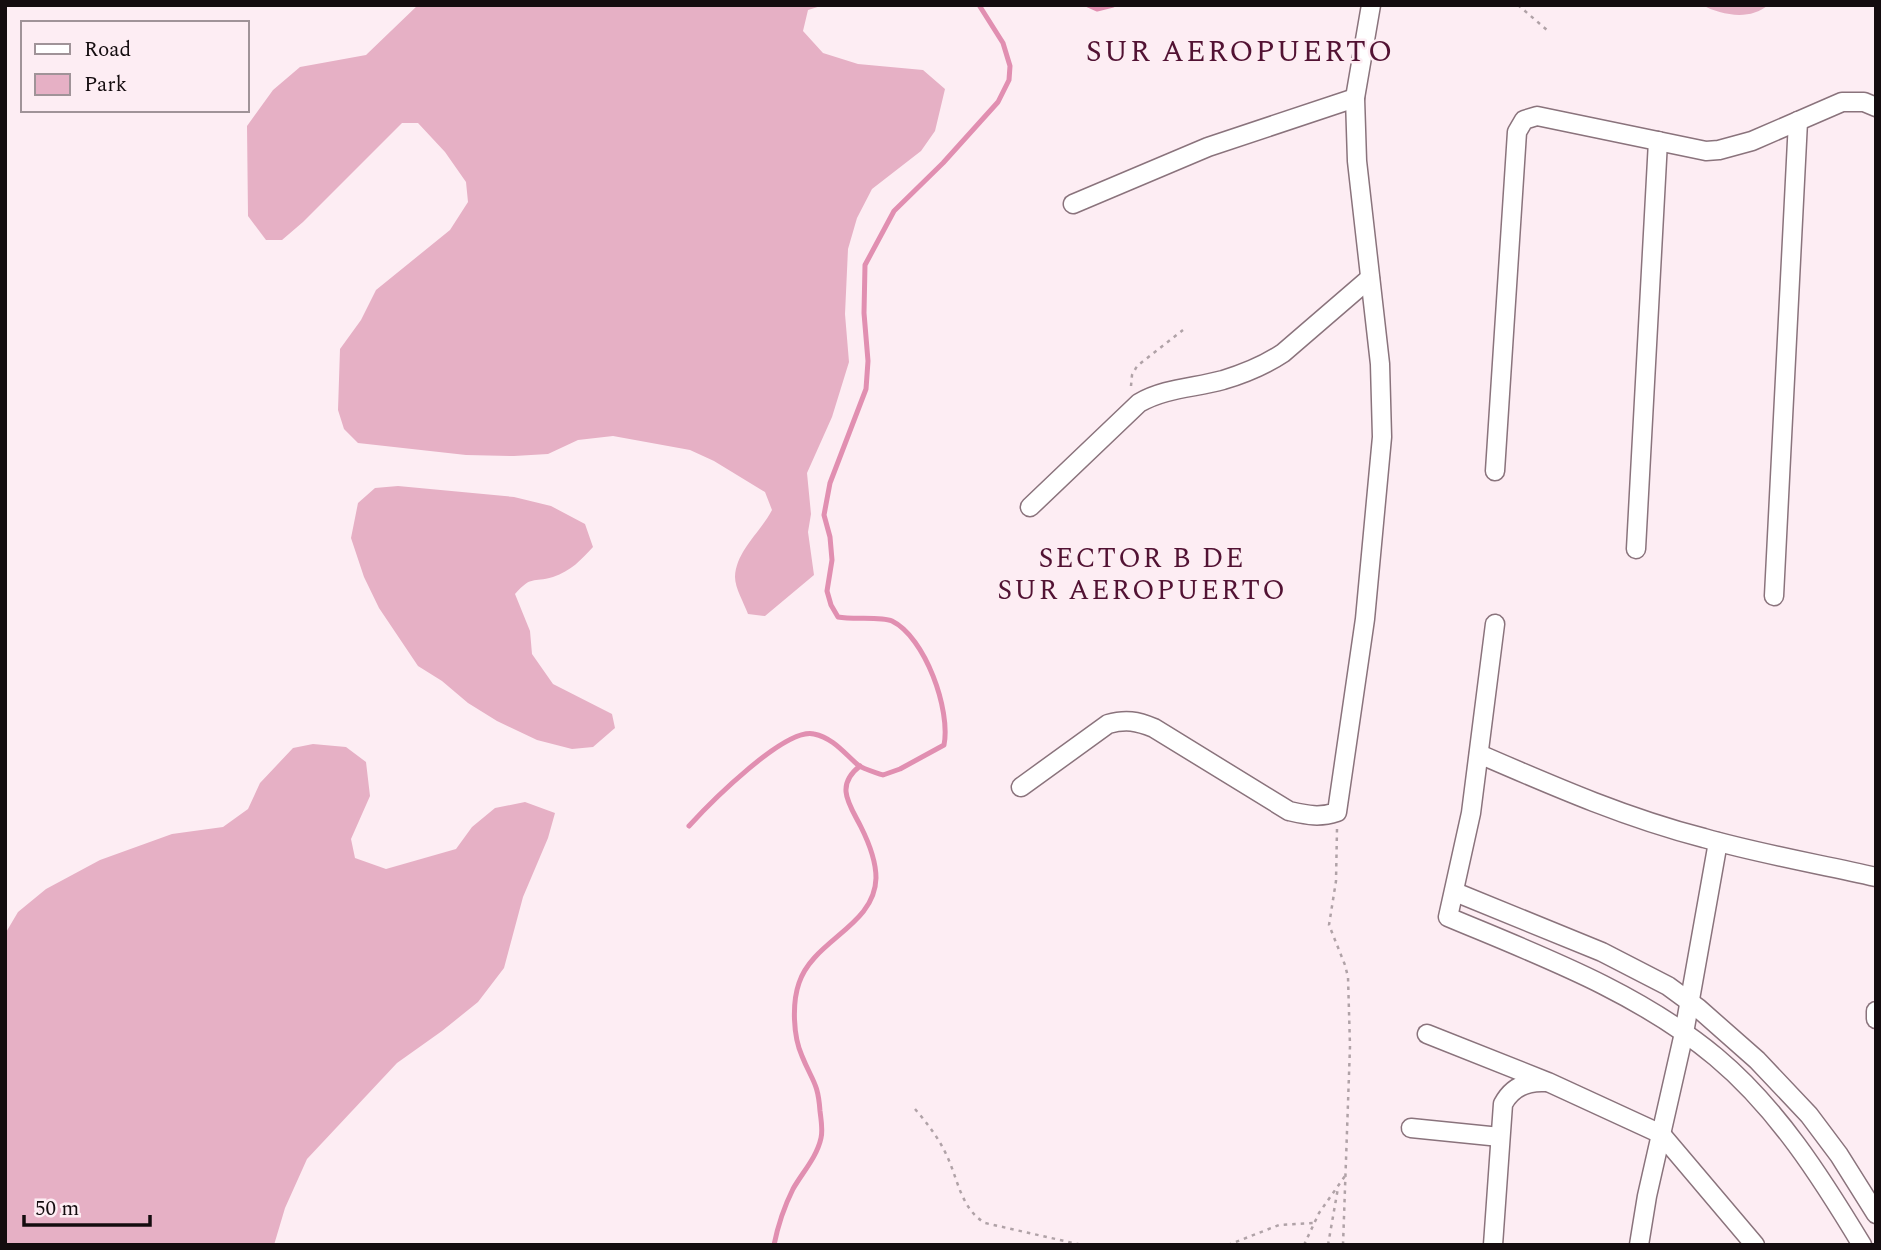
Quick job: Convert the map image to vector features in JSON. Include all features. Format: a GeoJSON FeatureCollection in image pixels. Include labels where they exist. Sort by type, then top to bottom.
{"type":"FeatureCollection","features":[{"type":"Feature","properties":{"kind":"street"},"geometry":{"type":"LineString","coordinates":[[1021,787],[1108,724],[1135,720],[1154,728],[1289,811],[1311,816],[1337,812],[1365,619],[1382,437],[1380,364],[1357,161],[1355,98],[1371,5]]}},
{"type":"Feature","properties":{"kind":"street"},"geometry":{"type":"LineString","coordinates":[[1073,204],[1208,147],[1355,98]]}},
{"type":"Feature","properties":{"kind":"street"},"geometry":{"type":"LineString","coordinates":[[1495,471],[1517,132],[1524,120],[1537,116],[1706,151],[1752,141],[1842,102],[1864,102],[1876,107]]}},
{"type":"Feature","properties":{"kind":"street"},"geometry":{"type":"LineString","coordinates":[[1774,596],[1798,121]]}},
{"type":"Feature","properties":{"kind":"street"},"geometry":{"type":"LineString","coordinates":[[1636,549],[1658,141]]}},
{"type":"Feature","properties":{"kind":"street"},"geometry":{"type":"LineString","coordinates":[[1030,507],[1139,404],[1160,392],[1222,380],[1270,362],[1370,278]]}},
{"type":"Feature","properties":{"kind":"street"},"geometry":{"type":"LineString","coordinates":[[1495,624],[1469,826],[1448,917],[1603,985],[1635,1001],[1684,1033],[1736,1076],[1778,1120],[1862,1245]]}},
{"type":"Feature","properties":{"kind":"street"},"geometry":{"type":"LineString","coordinates":[[1479,754],[1618,811],[1718,842],[1876,877]]}},
{"type":"Feature","properties":{"kind":"street"},"geometry":{"type":"LineString","coordinates":[[1639,1245],[1684,1033],[1718,842]]}},
{"type":"Feature","properties":{"kind":"street"},"geometry":{"type":"LineString","coordinates":[[1455,892],[1602,952],[1658,981],[1689,1002],[1757,1060],[1809,1115],[1839,1155],[1876,1214]]}},
{"type":"Feature","properties":{"kind":"street"},"geometry":{"type":"LineString","coordinates":[[1876,1011],[1876,1018]]}},
{"type":"Feature","properties":{"kind":"street"},"geometry":{"type":"LineString","coordinates":[[1427,1034],[1548,1082],[1661,1135],[1755,1245]]}},
{"type":"Feature","properties":{"kind":"street"},"geometry":{"type":"LineString","coordinates":[[1493,1245],[1503,1104],[1507,1096],[1524,1083],[1548,1082]]}},
{"type":"Feature","properties":{"kind":"street"},"geometry":{"type":"LineString","coordinates":[[1411,1128],[1500,1137]]}},
{"type":"Feature","properties":{"kind":"path"},"geometry":{"type":"LineString","coordinates":[[1518,5],[1546,30]]}},
{"type":"Feature","properties":{"kind":"path"},"geometry":{"type":"LineString","coordinates":[[1139,404],[1131,388],[1132,375],[1137,366],[1183,330]]}},
{"type":"Feature","properties":{"kind":"path"},"geometry":{"type":"LineString","coordinates":[[1337,812],[1336,881],[1329,925],[1345,965],[1350,1046],[1343,1245]]}},
{"type":"Feature","properties":{"kind":"path"},"geometry":{"type":"LineString","coordinates":[[915,1110],[945,1151],[968,1209],[975,1217],[985,1223],[1082,1245]]}},
{"type":"Feature","properties":{"kind":"path"},"geometry":{"type":"LineString","coordinates":[[1304,1245],[1314,1223],[1345,1176]]}},
{"type":"Feature","properties":{"kind":"path"},"geometry":{"type":"LineString","coordinates":[[1328,1245],[1337,1191],[1345,1176]]}},
{"type":"Feature","properties":{"kind":"path"},"geometry":{"type":"LineString","coordinates":[[1228,1245],[1279,1225],[1314,1223]]}},
{"type":"Feature","properties":{"kind":"green space"},"geometry":{"type":"Polygon","coordinates":[[[418,5],[824,5],[808,10],[803,31],[823,53],[858,64],[923,70],[945,89],[935,131],[921,151],[872,189],[857,218],[848,249],[845,314],[849,362],[832,417],[807,473],[811,514],[808,532],[814,575],[765,616],[748,614],[735,577],[744,550],[772,510],[765,492],[714,461],[690,450],[613,436],[578,440],[548,454],[466,455],[358,443],[344,429],[338,410],[340,349],[361,320],[376,290],[450,230],[468,202],[466,182],[445,152],[418,123],[402,123],[303,222],[282,240],[266,240],[248,216],[247,126],[273,90],[300,67],[366,55],[418,5]]]}},
{"type":"Feature","properties":{"kind":"green space"},"geometry":{"type":"Polygon","coordinates":[[[1702,5],[1768,5],[1753,13],[1735,15],[1702,5]]]}},
{"type":"Feature","properties":{"kind":"green space"},"geometry":{"type":"Polygon","coordinates":[[[398,486],[514,497],[551,506],[585,524],[593,547],[575,565],[553,577],[529,582],[515,594],[530,631],[532,654],[553,684],[612,714],[615,728],[593,747],[572,749],[537,740],[497,721],[468,703],[442,681],[418,666],[379,608],[364,577],[351,538],[358,503],[375,488],[398,486]]]}},
{"type":"Feature","properties":{"kind":"green space"},"geometry":{"type":"Polygon","coordinates":[[[313,744],[346,747],[366,762],[370,796],[351,839],[355,858],[386,869],[456,849],[472,827],[495,808],[525,802],[555,813],[548,838],[523,897],[504,968],[478,1002],[397,1063],[307,1159],[285,1208],[274,1245],[5,1245],[5,934],[18,912],[46,889],[100,860],[172,834],[223,827],[248,809],[260,783],[293,748],[313,744]]]}},
{"type":"Feature","properties":{"kind":"waterway"},"geometry":{"type":"LineString","coordinates":[[689,826],[748,769],[785,742],[801,735],[814,734],[827,739],[858,765],[883,775],[900,769],[944,745],[945,730],[939,695],[925,658],[915,642],[904,629],[892,621],[838,617],[831,605],[827,591],[832,560],[824,515],[830,483],[866,389],[868,361],[864,313],[865,265],[894,211],[943,163],[998,102],[1009,80],[1010,66],[1003,43],[979,5]]}},
{"type":"Feature","properties":{"kind":"waterway"},"geometry":{"type":"LineString","coordinates":[[1088,5],[1097,9],[1113,5]]}},
{"type":"Feature","properties":{"kind":"waterway"},"geometry":{"type":"LineString","coordinates":[[774,1245],[779,1223],[793,1189],[816,1152],[822,1135],[818,1094],[802,1056],[795,1029],[794,1010],[799,983],[806,968],[855,921],[866,909],[873,895],[875,865],[864,833],[849,803],[846,788],[852,773],[860,766]]}},
{"type":"Feature","properties":{"kind":"district","name":"SUR AEROPUERTO"},"geometry":{"type":"Point","coordinates":[1240,51]}},
{"type":"Feature","properties":{"kind":"district","name":"SECTOR B DE SUR AEROPUERTO"},"geometry":{"type":"Point","coordinates":[1142,573]}}]}
